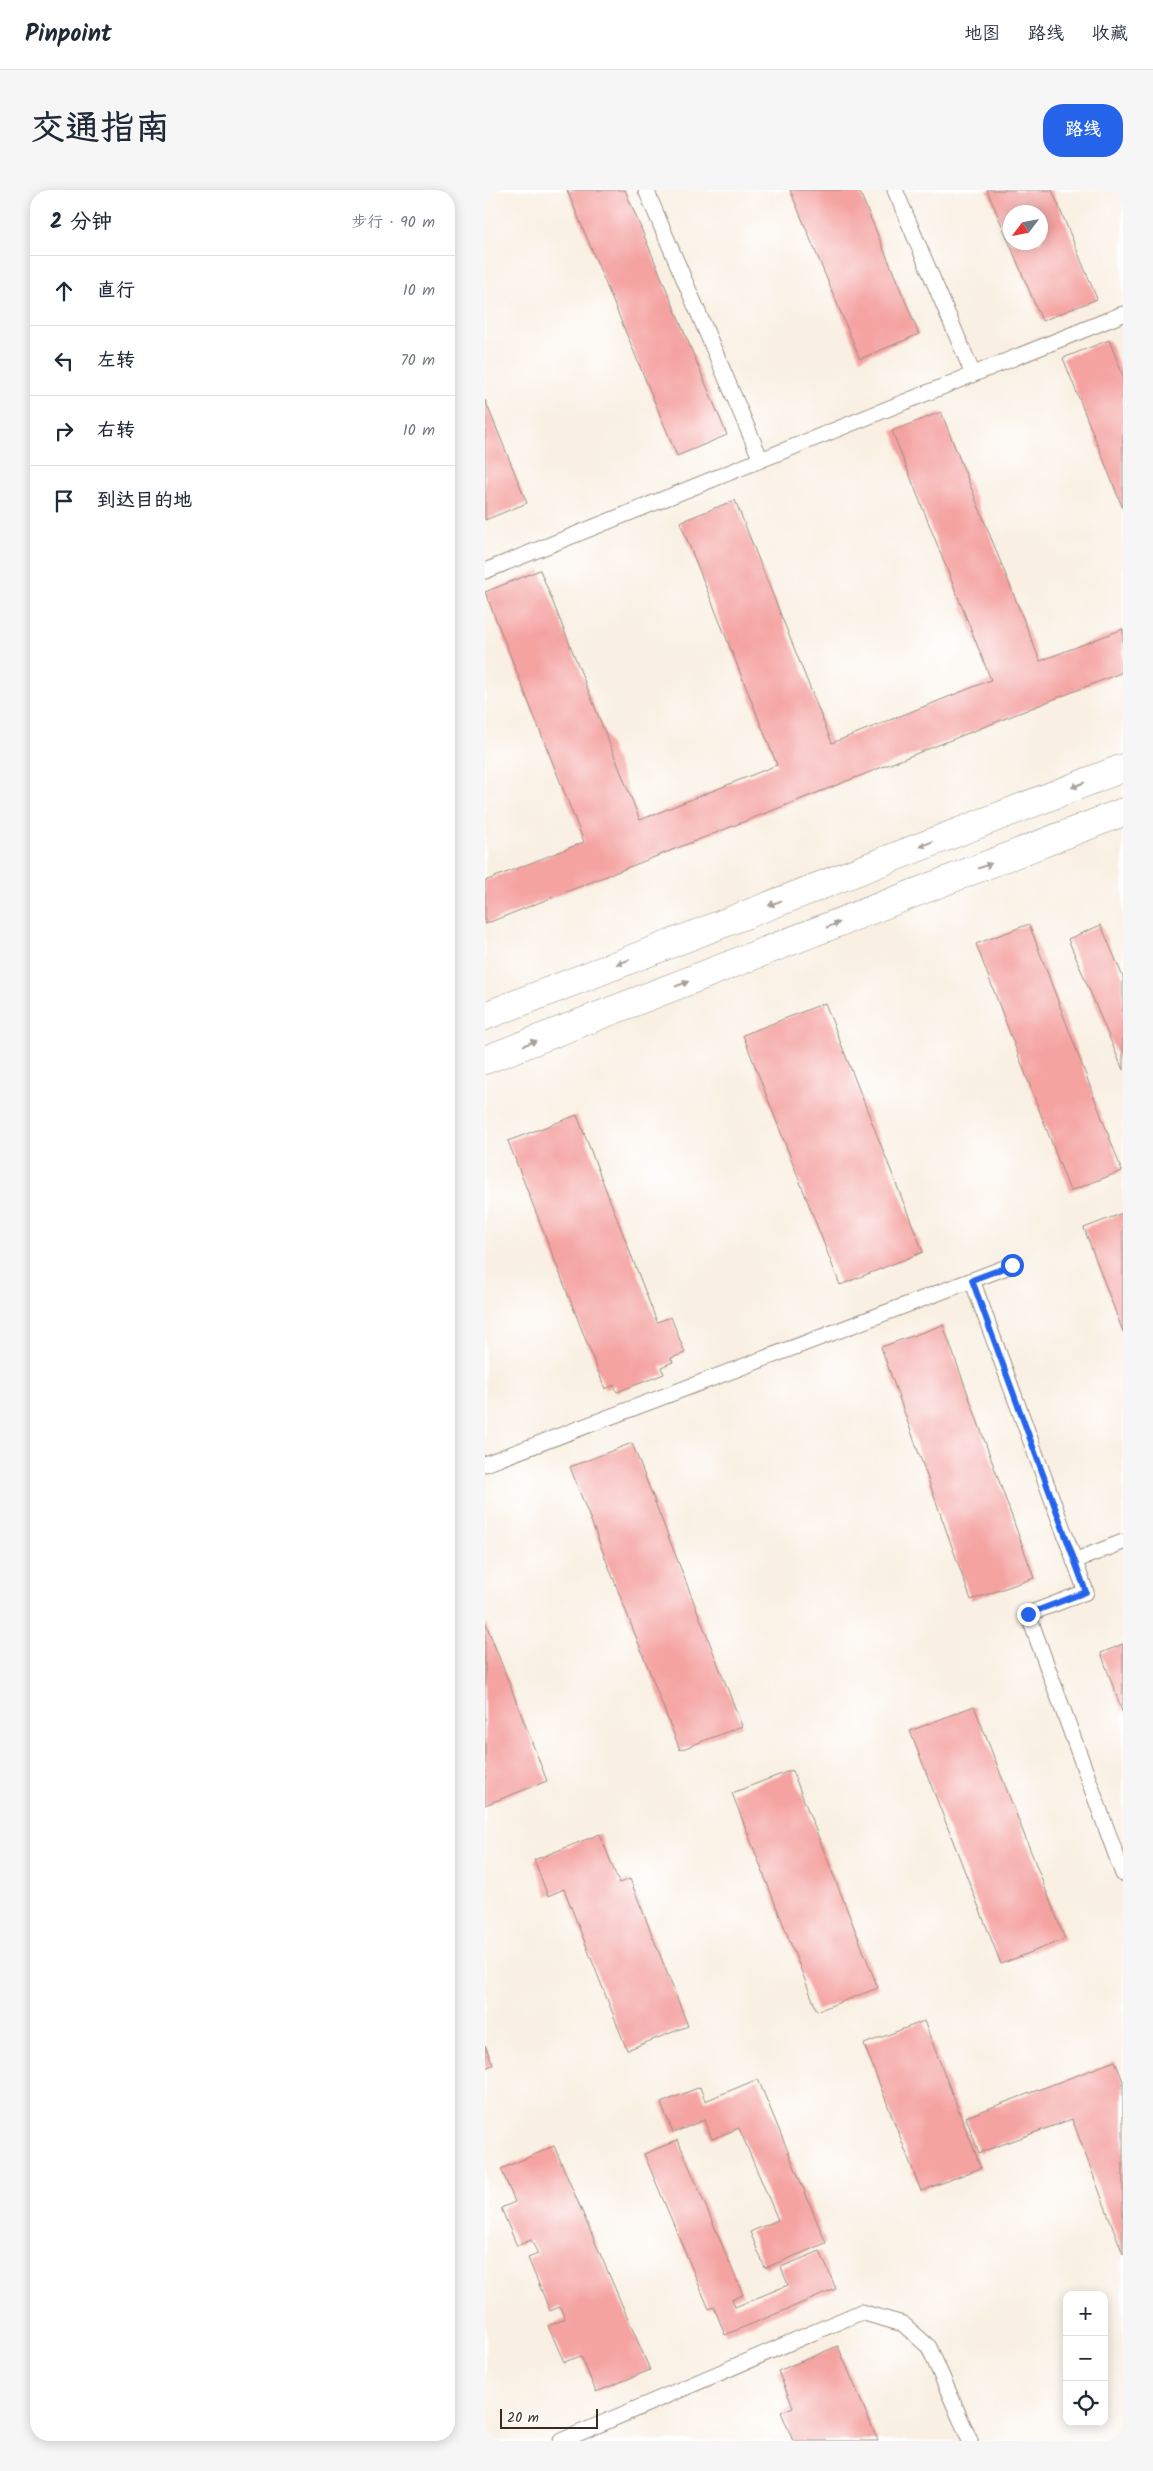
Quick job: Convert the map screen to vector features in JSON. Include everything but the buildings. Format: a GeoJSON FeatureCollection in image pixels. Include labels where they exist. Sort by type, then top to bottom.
{"type":"FeatureCollection","features":[{"type":"Feature","properties":{"kind":"street"},"geometry":{"type":"LineString","coordinates":[[485,1016],[1123,768]]}},
{"type":"Feature","properties":{"kind":"street"},"geometry":{"type":"LineString","coordinates":[[485,1060],[1123,812]]}},
{"type":"Feature","properties":{"kind":"lane"},"geometry":{"type":"LineString","coordinates":[[646,190],[761,460]]}},
{"type":"Feature","properties":{"kind":"lane"},"geometry":{"type":"LineString","coordinates":[[895,190],[973,374]]}},
{"type":"Feature","properties":{"kind":"lane"},"geometry":{"type":"LineString","coordinates":[[485,570],[1123,314]]}},
{"type":"Feature","properties":{"kind":"lane"},"geometry":{"type":"LineString","coordinates":[[485,1464],[1012,1265]]}},
{"type":"Feature","properties":{"kind":"lane"},"geometry":{"type":"LineString","coordinates":[[972,1280],[1086,1592],[1028,1614],[1123,1874]]}},
{"type":"Feature","properties":{"kind":"lane"},"geometry":{"type":"LineString","coordinates":[[1074,1561],[1123,1542]]}},
{"type":"Feature","properties":{"kind":"lane"},"geometry":{"type":"LineString","coordinates":[[561,2441],[861,2312],[903,2324],[929,2347],[970,2441]]}},
{"type":"Feature","properties":{"kind":"route"},"geometry":{"type":"LineString","coordinates":[[1012,1265],[972,1280],[1086,1592],[1028,1614]]}}]}
